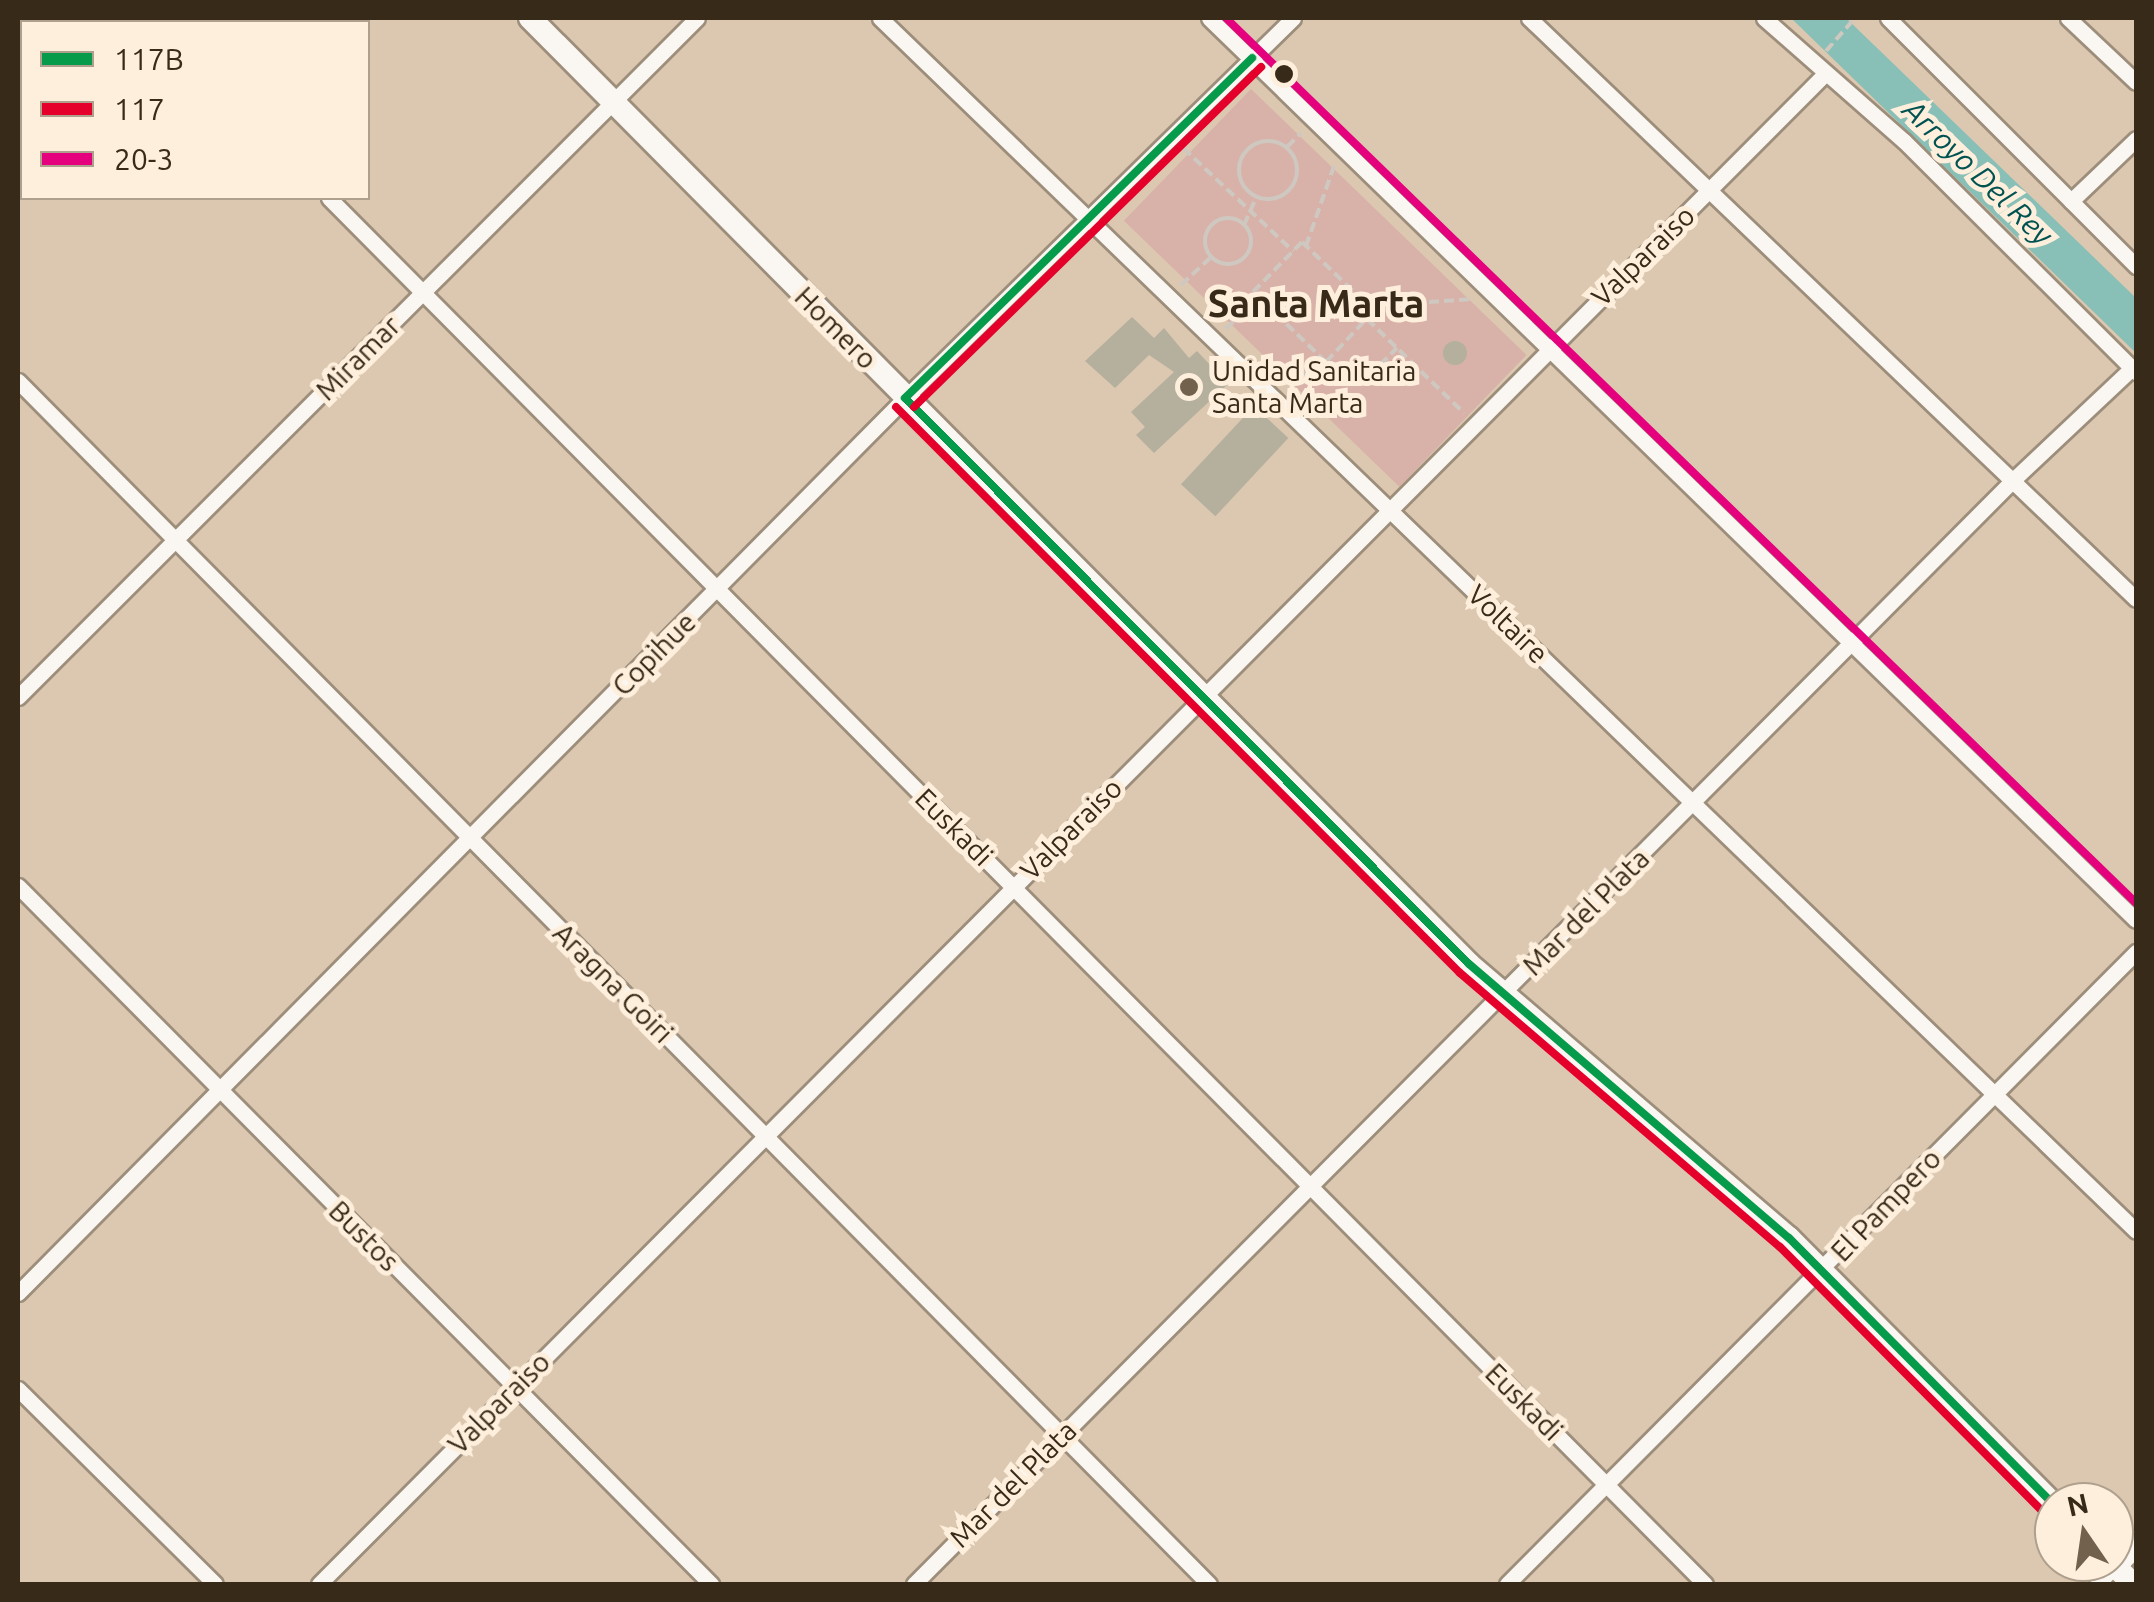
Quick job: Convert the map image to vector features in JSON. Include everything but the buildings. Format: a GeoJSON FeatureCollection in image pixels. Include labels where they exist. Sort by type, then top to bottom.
{"type":"FeatureCollection","features":[{"type":"Feature","properties":{"kind":"main road","name":"Homero"},"geometry":{"type":"LineString","coordinates":[[530,18],[1502,996],[1821,1271],[2034,1485]]}},
{"type":"Feature","properties":{"kind":"street","name":"Miramar"},"geometry":{"type":"LineString","coordinates":[[18,697],[697,18]]}},
{"type":"Feature","properties":{"kind":"street","name":"Voltaire"},"geometry":{"type":"LineString","coordinates":[[880,18],[1090,214],[1692,805],[2136,1231]]}},
{"type":"Feature","properties":{"kind":"street"},"geometry":{"type":"LineString","coordinates":[[1209,18],[2136,920]]}},
{"type":"Feature","properties":{"kind":"street","name":"Copihue"},"geometry":{"type":"LineString","coordinates":[[18,1292],[905,398],[1293,18]]}},
{"type":"Feature","properties":{"kind":"street"},"geometry":{"type":"LineString","coordinates":[[1529,18],[2136,599]]}},
{"type":"Feature","properties":{"kind":"street"},"geometry":{"type":"LineString","coordinates":[[1764,18],[1824,76],[1904,141],[2134,370]]}},
{"type":"Feature","properties":{"kind":"street"},"geometry":{"type":"LineString","coordinates":[[1890,18],[2136,266]]}},
{"type":"Feature","properties":{"kind":"street"},"geometry":{"type":"LineString","coordinates":[[2068,18],[2136,82]]}},
{"type":"Feature","properties":{"kind":"street","name":"Valparaiso"},"geometry":{"type":"LineString","coordinates":[[319,1584],[1474,422],[1824,76]]}},
{"type":"Feature","properties":{"kind":"street"},"geometry":{"type":"LineString","coordinates":[[2071,201],[2136,139]]}},
{"type":"Feature","properties":{"kind":"street","name":"Euskadi"},"geometry":{"type":"LineString","coordinates":[[331,200],[1705,1584]]}},
{"type":"Feature","properties":{"kind":"street","name":"Mar del Plata"},"geometry":{"type":"LineString","coordinates":[[914,1584],[2012,481],[2134,370]]}},
{"type":"Feature","properties":{"kind":"street","name":"Aragna Goiri"},"geometry":{"type":"LineString","coordinates":[[18,381],[1209,1584]]}},
{"type":"Feature","properties":{"kind":"street","name":"Bustos"},"geometry":{"type":"LineString","coordinates":[[18,886],[711,1584]]}},
{"type":"Feature","properties":{"kind":"street","name":"El Pampero"},"geometry":{"type":"LineString","coordinates":[[1507,1584],[2136,952]]}},
{"type":"Feature","properties":{"kind":"street"},"geometry":{"type":"LineString","coordinates":[[18,1389],[215,1584]]}},
{"type":"Feature","properties":{"kind":"path"},"geometry":{"type":"LineString","coordinates":[[1824,52],[1855,18]]}},
{"type":"Feature","properties":{"kind":"path"},"geometry":{"type":"LineString","coordinates":[[1173,138],[1293,251]]}},
{"type":"Feature","properties":{"kind":"path"},"geometry":{"type":"LineString","coordinates":[[1266,140],[1292,149],[1298,170],[1288,194],[1257,196],[1246,192],[1238,171],[1246,150],[1266,140]]}},
{"type":"Feature","properties":{"kind":"path"},"geometry":{"type":"LineString","coordinates":[[1306,246],[1341,144]]}},
{"type":"Feature","properties":{"kind":"path"},"geometry":{"type":"LineString","coordinates":[[1244,225],[1257,196]]}},
{"type":"Feature","properties":{"kind":"path"},"geometry":{"type":"LineString","coordinates":[[1232,216],[1244,225],[1252,243],[1244,257],[1226,265],[1210,258],[1204,240],[1212,224],[1232,216]]}},
{"type":"Feature","properties":{"kind":"path"},"geometry":{"type":"LineString","coordinates":[[1302,242],[1306,246],[1374,312],[1326,362],[1253,292],[1302,242]]}},
{"type":"Feature","properties":{"kind":"path"},"geometry":{"type":"LineString","coordinates":[[1172,294],[1210,258]]}},
{"type":"Feature","properties":{"kind":"path"},"geometry":{"type":"LineString","coordinates":[[1216,339],[1257,297]]}},
{"type":"Feature","properties":{"kind":"path"},"geometry":{"type":"LineString","coordinates":[[1369,306],[1500,297]]}},
{"type":"Feature","properties":{"kind":"path"},"geometry":{"type":"LineString","coordinates":[[1367,319],[1474,422]]}},
{"type":"Feature","properties":{"kind":"path"},"geometry":{"type":"LineString","coordinates":[[1380,365],[1397,348]]}},
{"type":"Feature","properties":{"kind":"path"},"geometry":{"type":"LineString","coordinates":[[1279,402],[1320,357]]}},
{"type":"Feature","properties":{"kind":"shaded area"},"geometry":{"type":"Polygon","coordinates":[[[1251,89],[1527,355],[1399,487],[1124,221],[1251,89]]]}},
{"type":"Feature","properties":{"kind":"water","name":"Arroyo Del Rey"},"geometry":{"type":"Polygon","coordinates":[[[1791,18],[1846,18],[2136,298],[2136,353],[1791,18]]]}},
{"type":"Feature","properties":{"kind":"transit line","name":"20-3"},"geometry":{"type":"LineString","coordinates":[[1226,18],[2136,903]]}},
{"type":"Feature","properties":{"kind":"transit line","name":"117B"},"geometry":{"type":"LineString","coordinates":[[905,398],[1252,58]]}},
{"type":"Feature","properties":{"kind":"transit line","name":"117"},"geometry":{"type":"LineString","coordinates":[[914,407],[1261,67]]}},
{"type":"Feature","properties":{"kind":"transit line","name":"117B"},"geometry":{"type":"LineString","coordinates":[[905,398],[1469,964],[1789,1238],[2034,1485]]}},
{"type":"Feature","properties":{"kind":"transit line","name":"117"},"geometry":{"type":"LineString","coordinates":[[896,407],[1460,973],[1780,1247],[2034,1503]]}},
{"type":"Feature","properties":{"kind":"place","name":"Unidad Sanitaria Santa Marta"},"geometry":{"type":"Point","coordinates":[1189,387]}},
{"type":"Feature","properties":{"kind":"district","name":"Santa Marta"},"geometry":{"type":"Point","coordinates":[1316,304]}}]}
